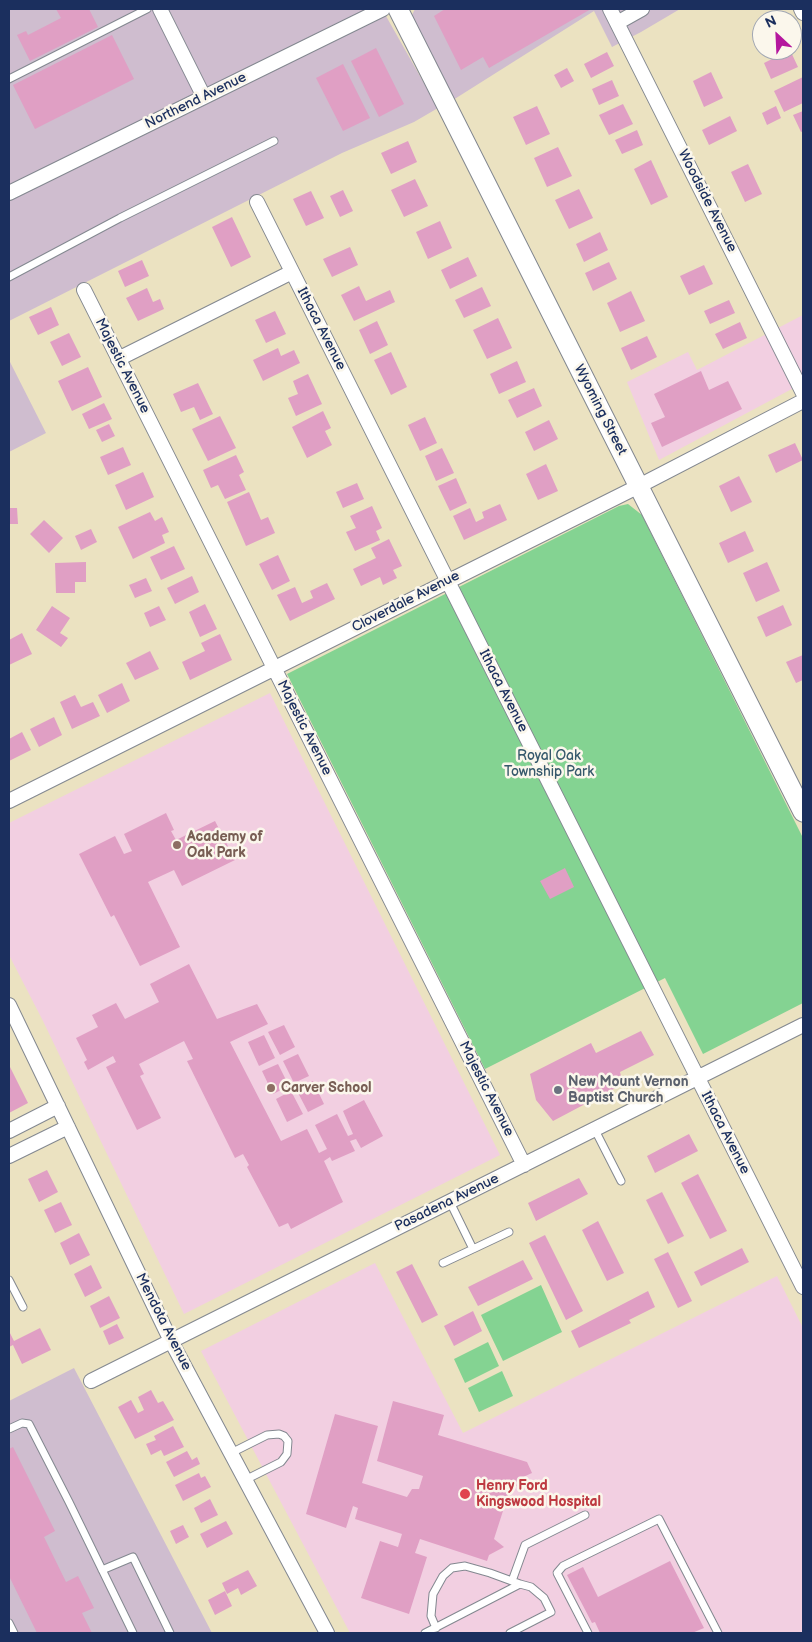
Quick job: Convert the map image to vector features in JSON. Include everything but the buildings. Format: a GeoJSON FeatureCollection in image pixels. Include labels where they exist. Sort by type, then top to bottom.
{"type":"FeatureCollection","features":[{"type":"Feature","properties":{"kind":"street"},"geometry":{"type":"LineString","coordinates":[[160,9],[204,97]]}},
{"type":"Feature","properties":{"kind":"street","name":"Northend Avenue"},"geometry":{"type":"LineString","coordinates":[[9,193],[384,9]]}},
{"type":"Feature","properties":{"kind":"street","name":"Wyoming Street"},"geometry":{"type":"LineString","coordinates":[[398,9],[803,812]]}},
{"type":"Feature","properties":{"kind":"street","name":"Woodside Avenue"},"geometry":{"type":"LineString","coordinates":[[610,9],[803,393]]}},
{"type":"Feature","properties":{"kind":"street"},"geometry":{"type":"LineString","coordinates":[[617,23],[642,9]]}},
{"type":"Feature","properties":{"kind":"street"},"geometry":{"type":"LineString","coordinates":[[801,9],[803,13]]}},
{"type":"Feature","properties":{"kind":"street","name":"Ithaca Avenue"},"geometry":{"type":"LineString","coordinates":[[257,202],[802,1281]]}},
{"type":"Feature","properties":{"kind":"street"},"geometry":{"type":"LineString","coordinates":[[118,359],[292,272]]}},
{"type":"Feature","properties":{"kind":"street","name":"Majestic Avenue"},"geometry":{"type":"LineString","coordinates":[[84,290],[524,1165]]}},
{"type":"Feature","properties":{"kind":"street","name":"Cloverdale Avenue"},"geometry":{"type":"LineString","coordinates":[[9,801],[803,402]]}},
{"type":"Feature","properties":{"kind":"street","name":"Mendota Avenue"},"geometry":{"type":"LineString","coordinates":[[10,1012],[58,1106],[171,1341],[327,1633]]}},
{"type":"Feature","properties":{"kind":"street","name":"Pasadena Avenue"},"geometry":{"type":"LineString","coordinates":[[91,1381],[803,1025]]}},
{"type":"Feature","properties":{"kind":"street"},"geometry":{"type":"LineString","coordinates":[[9,1131],[58,1106]]}},
{"type":"Feature","properties":{"kind":"street"},"geometry":{"type":"LineString","coordinates":[[9,1156],[68,1127]]}},
{"type":"Feature","properties":{"kind":"lane"},"geometry":{"type":"LineString","coordinates":[[9,79],[147,9]]}},
{"type":"Feature","properties":{"kind":"lane"},"geometry":{"type":"LineString","coordinates":[[9,277],[120,218],[274,141]]}},
{"type":"Feature","properties":{"kind":"lane"},"geometry":{"type":"LineString","coordinates":[[595,1130],[621,1181]]}},
{"type":"Feature","properties":{"kind":"lane"},"geometry":{"type":"LineString","coordinates":[[450,1202],[473,1249]]}},
{"type":"Feature","properties":{"kind":"lane"},"geometry":{"type":"LineString","coordinates":[[443,1263],[509,1232]]}},
{"type":"Feature","properties":{"kind":"lane"},"geometry":{"type":"LineString","coordinates":[[9,1280],[23,1308]]}},
{"type":"Feature","properties":{"kind":"lane"},"geometry":{"type":"LineString","coordinates":[[9,1429],[22,1423],[29,1424],[133,1633]]}},
{"type":"Feature","properties":{"kind":"lane"},"geometry":{"type":"LineString","coordinates":[[231,1453],[267,1434],[279,1434],[288,1441],[287,1454],[281,1462],[245,1480]]}},
{"type":"Feature","properties":{"kind":"lane"},"geometry":{"type":"LineString","coordinates":[[512,1581],[525,1545],[585,1515]]}},
{"type":"Feature","properties":{"kind":"lane"},"geometry":{"type":"LineString","coordinates":[[588,1633],[557,1573],[563,1566],[659,1519],[718,1633]]}},
{"type":"Feature","properties":{"kind":"lane"},"geometry":{"type":"LineString","coordinates":[[102,1570],[133,1557],[170,1633]]}},
{"type":"Feature","properties":{"kind":"lane"},"geometry":{"type":"LineString","coordinates":[[436,1628],[432,1616],[433,1594],[443,1576],[452,1568],[465,1566],[531,1587],[544,1598],[551,1612],[510,1633]]}},
{"type":"Feature","properties":{"kind":"lane"},"geometry":{"type":"LineString","coordinates":[[425,1633],[520,1584]]}},
{"type":"Feature","properties":{"kind":"lane"},"geometry":{"type":"LineString","coordinates":[[9,1623],[14,1633]]}},
{"type":"Feature","properties":{"kind":"shaded area"},"geometry":{"type":"Polygon","coordinates":[[[9,9],[382,9],[438,108],[414,122],[342,153],[9,321],[9,9]]]}},
{"type":"Feature","properties":{"kind":"shaded area"},"geometry":{"type":"Polygon","coordinates":[[[415,9],[680,9],[612,47],[594,11],[453,100],[411,17],[415,9]]]}},
{"type":"Feature","properties":{"kind":"shaded area"},"geometry":{"type":"Polygon","coordinates":[[[803,315],[803,383],[659,460],[627,382],[688,352],[697,370],[803,315]]]}},
{"type":"Feature","properties":{"kind":"shaded area"},"geometry":{"type":"Polygon","coordinates":[[[9,360],[46,433],[9,452],[9,360]]]}},
{"type":"Feature","properties":{"kind":"shaded area","name":"Carver School"},"geometry":{"type":"Polygon","coordinates":[[[270,693],[500,1155],[184,1314],[43,1021],[9,955],[9,823],[270,693]]]}},
{"type":"Feature","properties":{"kind":"shaded area","name":"Henry Ford Kingswood Hospital"},"geometry":{"type":"Polygon","coordinates":[[[375,1263],[463,1433],[777,1276],[803,1328],[803,1633],[350,1633],[201,1351],[375,1263]]]}},
{"type":"Feature","properties":{"kind":"shaded area"},"geometry":{"type":"Polygon","coordinates":[[[74,1368],[212,1633],[9,1633],[9,1401],[74,1368]]]}},
{"type":"Feature","properties":{"kind":"green space","name":"Royal Oak Township Park"},"geometry":{"type":"Polygon","coordinates":[[[628,504],[642,515],[803,838],[803,1003],[703,1054],[665,978],[485,1069],[287,674],[619,506],[628,504]]]}},
{"type":"Feature","properties":{"kind":"green space"},"geometry":{"type":"Polygon","coordinates":[[[541,1285],[562,1332],[503,1361],[481,1315],[541,1285]]]}},
{"type":"Feature","properties":{"kind":"green space"},"geometry":{"type":"Polygon","coordinates":[[[488,1342],[499,1366],[465,1383],[454,1359],[488,1342]]]}},
{"type":"Feature","properties":{"kind":"green space"},"geometry":{"type":"Polygon","coordinates":[[[502,1371],[513,1396],[479,1412],[468,1388],[502,1371]]]}},
{"type":"Feature","properties":{"kind":"place","name":"Academy of Oak Park"},"geometry":{"type":"Point","coordinates":[177,845]}},
{"type":"Feature","properties":{"kind":"place","name":"Carver School"},"geometry":{"type":"Point","coordinates":[271,1088]}},
{"type":"Feature","properties":{"kind":"place","name":"New Mount Vernon Baptist Church"},"geometry":{"type":"Point","coordinates":[558,1090]}},
{"type":"Feature","properties":{"kind":"place","name":"Henry Ford Kingswood Hospital"},"geometry":{"type":"Point","coordinates":[465,1494]}}]}
